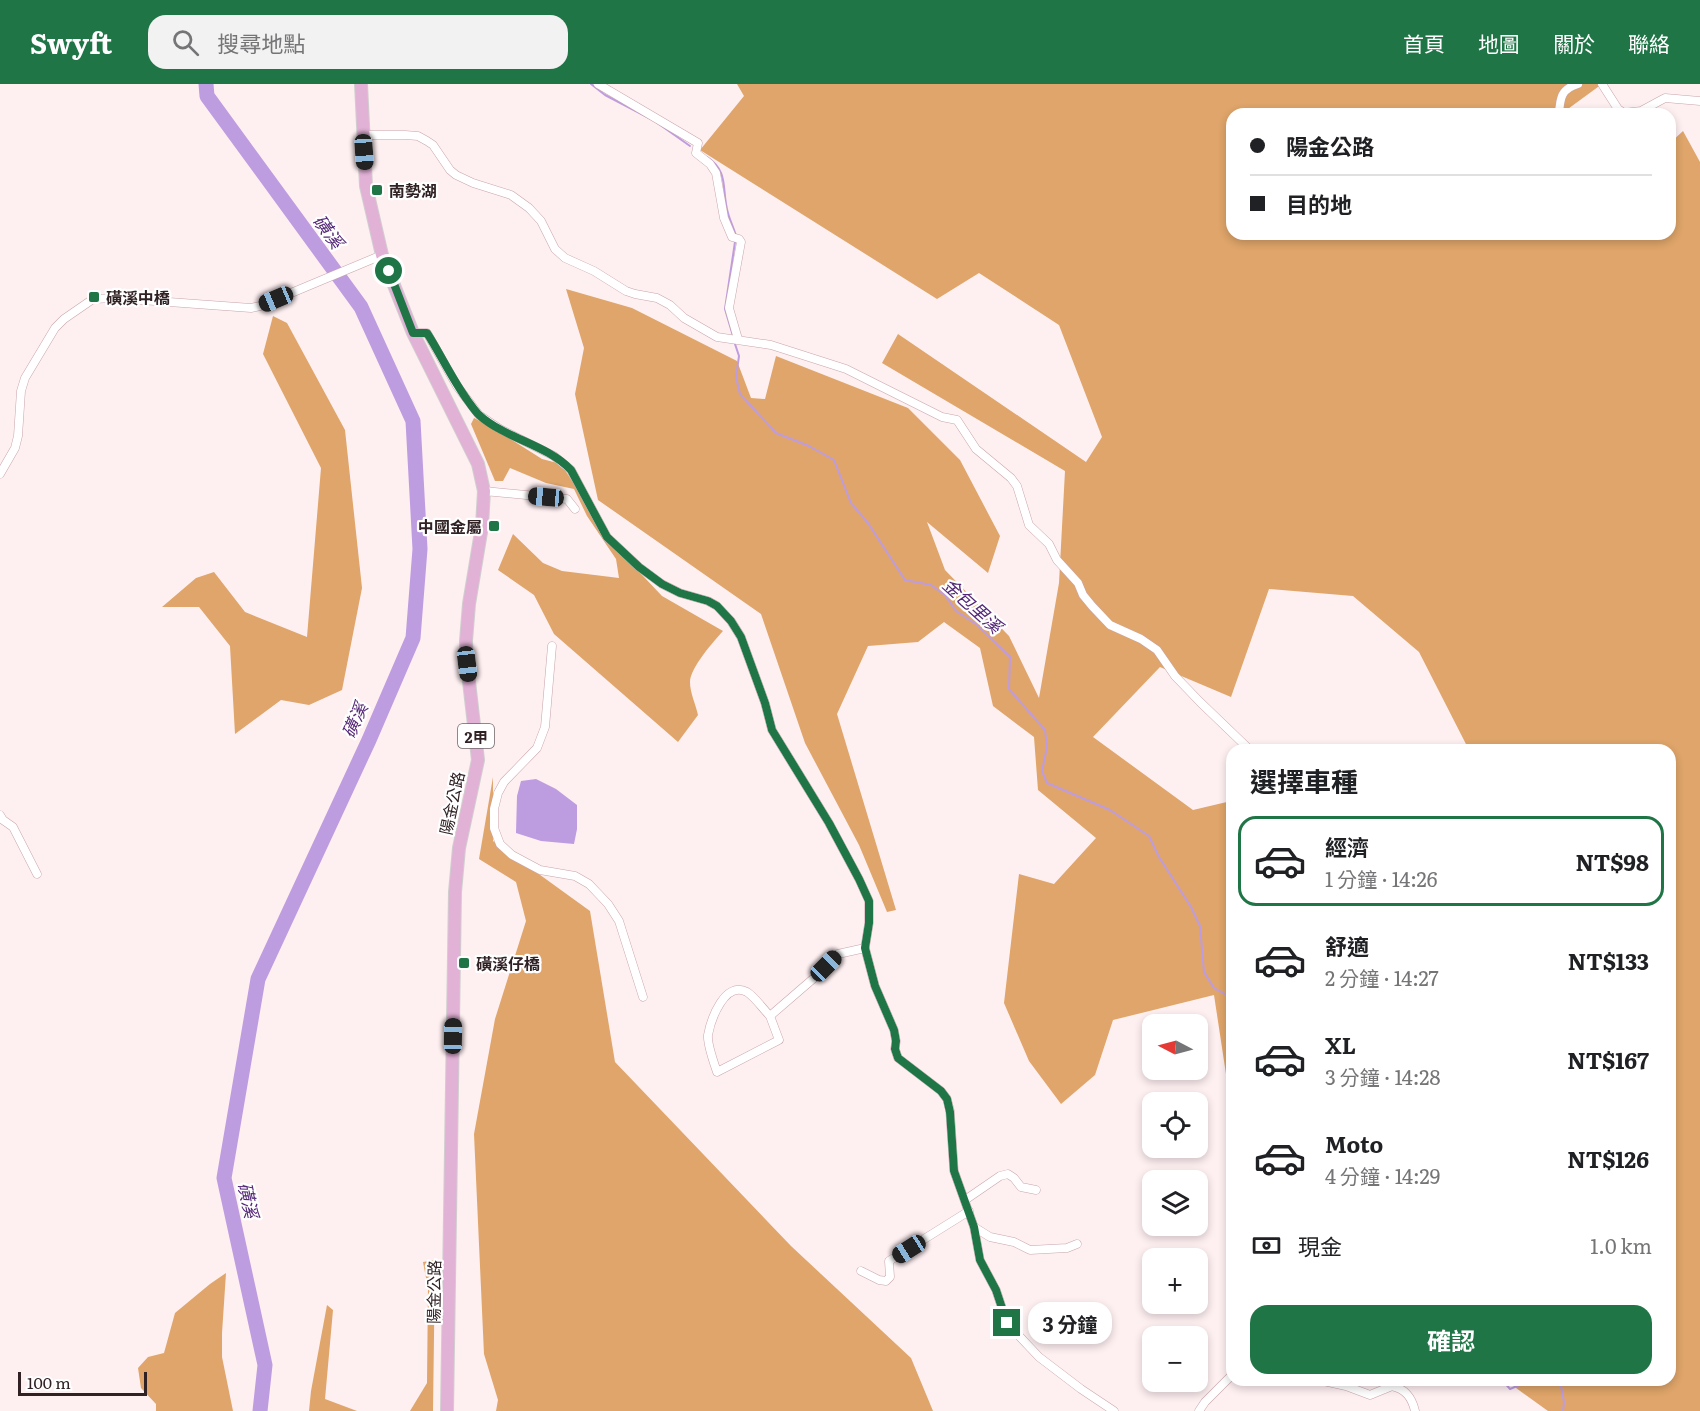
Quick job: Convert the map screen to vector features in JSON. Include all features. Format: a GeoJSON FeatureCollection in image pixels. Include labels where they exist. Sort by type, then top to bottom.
{"type":"FeatureCollection","features":[{"type":"Feature","properties":{"kind":"main road","name":"陽金公路"},"geometry":{"type":"LineString","coordinates":[[361,84],[366,186],[382,255],[413,333],[478,464],[484,491],[482,526],[469,604],[466,641],[478,760],[459,848],[455,892],[447,1411]]}},
{"type":"Feature","properties":{"kind":"street"},"geometry":{"type":"LineString","coordinates":[[598,84],[698,143],[696,153],[710,164],[716,173],[724,218],[741,242],[729,308],[738,339]]}},
{"type":"Feature","properties":{"kind":"street"},"geometry":{"type":"LineString","coordinates":[[1561,108],[1562,94],[1568,87],[1578,84]]}},
{"type":"Feature","properties":{"kind":"street"},"geometry":{"type":"LineString","coordinates":[[1602,84],[1617,108]]}},
{"type":"Feature","properties":{"kind":"street"},"geometry":{"type":"LineString","coordinates":[[1647,108],[1665,98],[1700,101]]}},
{"type":"Feature","properties":{"kind":"street"},"geometry":{"type":"LineString","coordinates":[[363,135],[418,136],[427,141],[433,145],[456,175],[511,195],[529,208],[541,221],[555,249],[565,258],[594,271],[626,291],[657,298],[670,305],[684,318],[717,337],[779,347],[846,369],[942,417],[957,420],[976,449],[1011,478],[1017,486],[1029,525],[1049,544],[1057,560],[1078,583],[1083,595],[1092,606],[1110,625],[1142,639],[1157,650],[1175,676],[1244,744]]}},
{"type":"Feature","properties":{"kind":"street"},"geometry":{"type":"LineString","coordinates":[[0,474],[15,448],[21,391],[25,378],[55,328],[63,319],[93,299],[114,298],[251,308],[382,255]]}},
{"type":"Feature","properties":{"kind":"street"},"geometry":{"type":"LineString","coordinates":[[413,333],[427,333],[458,386],[479,415],[500,429],[554,456],[571,470],[607,537],[614,545],[662,584],[680,593],[708,601],[717,606],[731,621],[741,637],[765,703],[772,730],[829,823],[869,901],[869,923],[865,948],[875,986],[894,1030],[898,1058],[941,1091],[947,1099],[954,1171],[974,1227],[980,1260],[996,1290],[1007,1323],[1040,1357],[1114,1411]]}},
{"type":"Feature","properties":{"kind":"street"},"geometry":{"type":"LineString","coordinates":[[484,491],[567,499],[575,508]]}},
{"type":"Feature","properties":{"kind":"street"},"geometry":{"type":"LineString","coordinates":[[552,646],[545,727],[537,748],[504,782],[498,793],[494,809],[494,828],[500,844],[512,855],[540,870],[575,876],[589,884],[608,904],[619,921],[643,997]]}},
{"type":"Feature","properties":{"kind":"street"},"geometry":{"type":"LineString","coordinates":[[0,815],[13,827],[37,874]]}},
{"type":"Feature","properties":{"kind":"street"},"geometry":{"type":"LineString","coordinates":[[770,1017],[838,954],[865,948]]}},
{"type":"Feature","properties":{"kind":"street"},"geometry":{"type":"LineString","coordinates":[[738,990],[748,992],[770,1017],[779,1040],[717,1072],[708,1037],[718,1006],[729,992],[738,990]]}},
{"type":"Feature","properties":{"kind":"street"},"geometry":{"type":"LineString","coordinates":[[965,1200],[1000,1176],[1008,1174],[1021,1187],[1036,1190]]}},
{"type":"Feature","properties":{"kind":"street"},"geometry":{"type":"LineString","coordinates":[[861,1271],[879,1281],[886,1281],[890,1277],[889,1261],[969,1211]]}},
{"type":"Feature","properties":{"kind":"street"},"geometry":{"type":"LineString","coordinates":[[974,1227],[990,1237],[1014,1242],[1029,1250],[1067,1248],[1077,1244]]}},
{"type":"Feature","properties":{"kind":"street"},"geometry":{"type":"LineString","coordinates":[[1199,1411],[1226,1381]]}},
{"type":"Feature","properties":{"kind":"street"},"geometry":{"type":"LineString","coordinates":[[1346,1386],[1370,1395],[1392,1386],[1395,1387],[1408,1394],[1415,1411]]}},
{"type":"Feature","properties":{"kind":"shaded area"},"geometry":{"type":"Polygon","coordinates":[[[737,84],[1602,84],[1569,108],[1226,108],[1226,240],[1676,240],[1676,137],[1683,131],[1700,162],[1700,1411],[1548,1411],[1513,1386],[1676,1386],[1676,744],[1466,744],[1419,652],[1353,596],[1269,589],[1231,697],[1160,667],[1093,737],[1193,810],[1226,802],[1226,1074],[1214,995],[1113,1020],[1095,1075],[1061,1104],[1029,1061],[1004,1003],[1019,874],[1054,884],[1096,838],[1038,790],[1034,737],[993,706],[980,648],[944,622],[918,642],[868,646],[837,714],[896,910],[887,912],[859,845],[805,743],[761,614],[598,500],[575,394],[584,348],[566,289],[632,308],[737,361],[751,398],[765,399],[776,356],[908,408],[960,460],[1000,536],[988,573],[927,522],[945,570],[1009,636],[1039,698],[1059,583],[1065,471],[882,363],[898,334],[1086,462],[1102,437],[1059,325],[979,273],[937,299],[700,150],[744,96],[737,84]]]}},
{"type":"Feature","properties":{"kind":"shaded area"},"geometry":{"type":"Polygon","coordinates":[[[273,316],[287,323],[345,430],[362,588],[342,690],[309,705],[281,700],[235,734],[230,646],[199,607],[162,607],[196,578],[214,572],[245,612],[307,637],[321,468],[263,354],[273,316]]]}},
{"type":"Feature","properties":{"kind":"shaded area"},"geometry":{"type":"Polygon","coordinates":[[[474,418],[542,459],[561,464],[607,538],[662,596],[723,631],[703,655],[691,676],[691,690],[698,715],[678,742],[554,634],[534,595],[498,570],[513,534],[543,563],[562,571],[619,578],[616,559],[587,516],[574,489],[546,483],[510,468],[503,481],[495,481],[471,424],[474,418]]]}},
{"type":"Feature","properties":{"kind":"shaded area"},"geometry":{"type":"Polygon","coordinates":[[[493,777],[493,841],[590,911],[615,1062],[791,1246],[911,1358],[933,1411],[496,1411],[498,1400],[484,1354],[474,1134],[495,1019],[526,921],[516,882],[479,859],[493,777]]]}},
{"type":"Feature","properties":{"kind":"shaded area"},"geometry":{"type":"Polygon","coordinates":[[[536,779],[556,789],[577,805],[577,829],[574,844],[541,841],[516,833],[517,796],[521,781],[536,779]]]}},
{"type":"Feature","properties":{"kind":"shaded area"},"geometry":{"type":"Polygon","coordinates":[[[435,1260],[433,1411],[410,1411],[427,1383],[428,1288],[423,1262],[435,1260]]]}},
{"type":"Feature","properties":{"kind":"shaded area"},"geometry":{"type":"Polygon","coordinates":[[[226,1273],[222,1357],[233,1411],[156,1411],[156,1404],[141,1388],[138,1368],[148,1357],[164,1353],[175,1313],[226,1273]]]}},
{"type":"Feature","properties":{"kind":"shaded area"},"geometry":{"type":"Polygon","coordinates":[[[327,1305],[333,1310],[325,1399],[357,1411],[309,1411],[327,1305]]]}},
{"type":"Feature","properties":{"kind":"waterway","name":"磺溪"},"geometry":{"type":"LineString","coordinates":[[206,84],[207,96],[361,307],[413,421],[420,549],[413,638],[369,740],[258,979],[224,1178],[265,1365],[260,1411]]}},
{"type":"Feature","properties":{"kind":"waterway","name":"金包里溪"},"geometry":{"type":"LineString","coordinates":[[591,84],[605,95],[651,119]]}},
{"type":"Feature","properties":{"kind":"waterway","name":"金包里溪"},"geometry":{"type":"LineString","coordinates":[[656,122],[690,146]]}},
{"type":"Feature","properties":{"kind":"waterway","name":"金包里溪"},"geometry":{"type":"LineString","coordinates":[[707,157],[722,175],[726,205],[736,236]]}},
{"type":"Feature","properties":{"kind":"waterway","name":"金包里溪"},"geometry":{"type":"LineString","coordinates":[[733,336],[725,309],[735,242]]}},
{"type":"Feature","properties":{"kind":"waterway","name":"金包里溪"},"geometry":{"type":"LineString","coordinates":[[734,341],[739,356],[736,377],[740,394],[776,433],[809,446],[834,460],[851,503],[868,523],[905,580],[931,585],[945,595],[956,611],[976,624],[1010,657],[1009,689],[1045,730],[1047,747],[1042,771],[1047,783],[1110,810],[1149,836],[1200,926],[1204,972],[1214,988],[1226,995]]}},
{"type":"Feature","properties":{"kind":"waterway","name":"金包里溪"},"geometry":{"type":"LineString","coordinates":[[1507,1386],[1510,1389],[1517,1386]]}},
{"type":"Feature","properties":{"kind":"waterway","name":"金包里溪"},"geometry":{"type":"LineString","coordinates":[[1561,1386],[1563,1411]]}},
{"type":"Feature","properties":{"kind":"place","name":"南勢湖"},"geometry":{"type":"Point","coordinates":[377,190]}},
{"type":"Feature","properties":{"kind":"place","name":"磺溪中橋"},"geometry":{"type":"Point","coordinates":[94,297]}},
{"type":"Feature","properties":{"kind":"place","name":"中國金屬"},"geometry":{"type":"Point","coordinates":[494,526]}},
{"type":"Feature","properties":{"kind":"place","name":"磺溪仔橋"},"geometry":{"type":"Point","coordinates":[464,963]}},
{"type":"Feature","properties":{"kind":"route"},"geometry":{"type":"LineString","coordinates":[[389,271],[413,333],[427,333],[458,386],[479,415],[500,429],[563,462],[571,470],[607,537],[614,545],[662,584],[717,606],[731,621],[741,637],[765,703],[772,730],[829,823],[869,901],[869,923],[865,948],[875,986],[894,1030],[898,1058],[941,1091],[947,1099],[954,1171],[974,1227],[980,1260],[996,1290],[1007,1323]]}}]}
